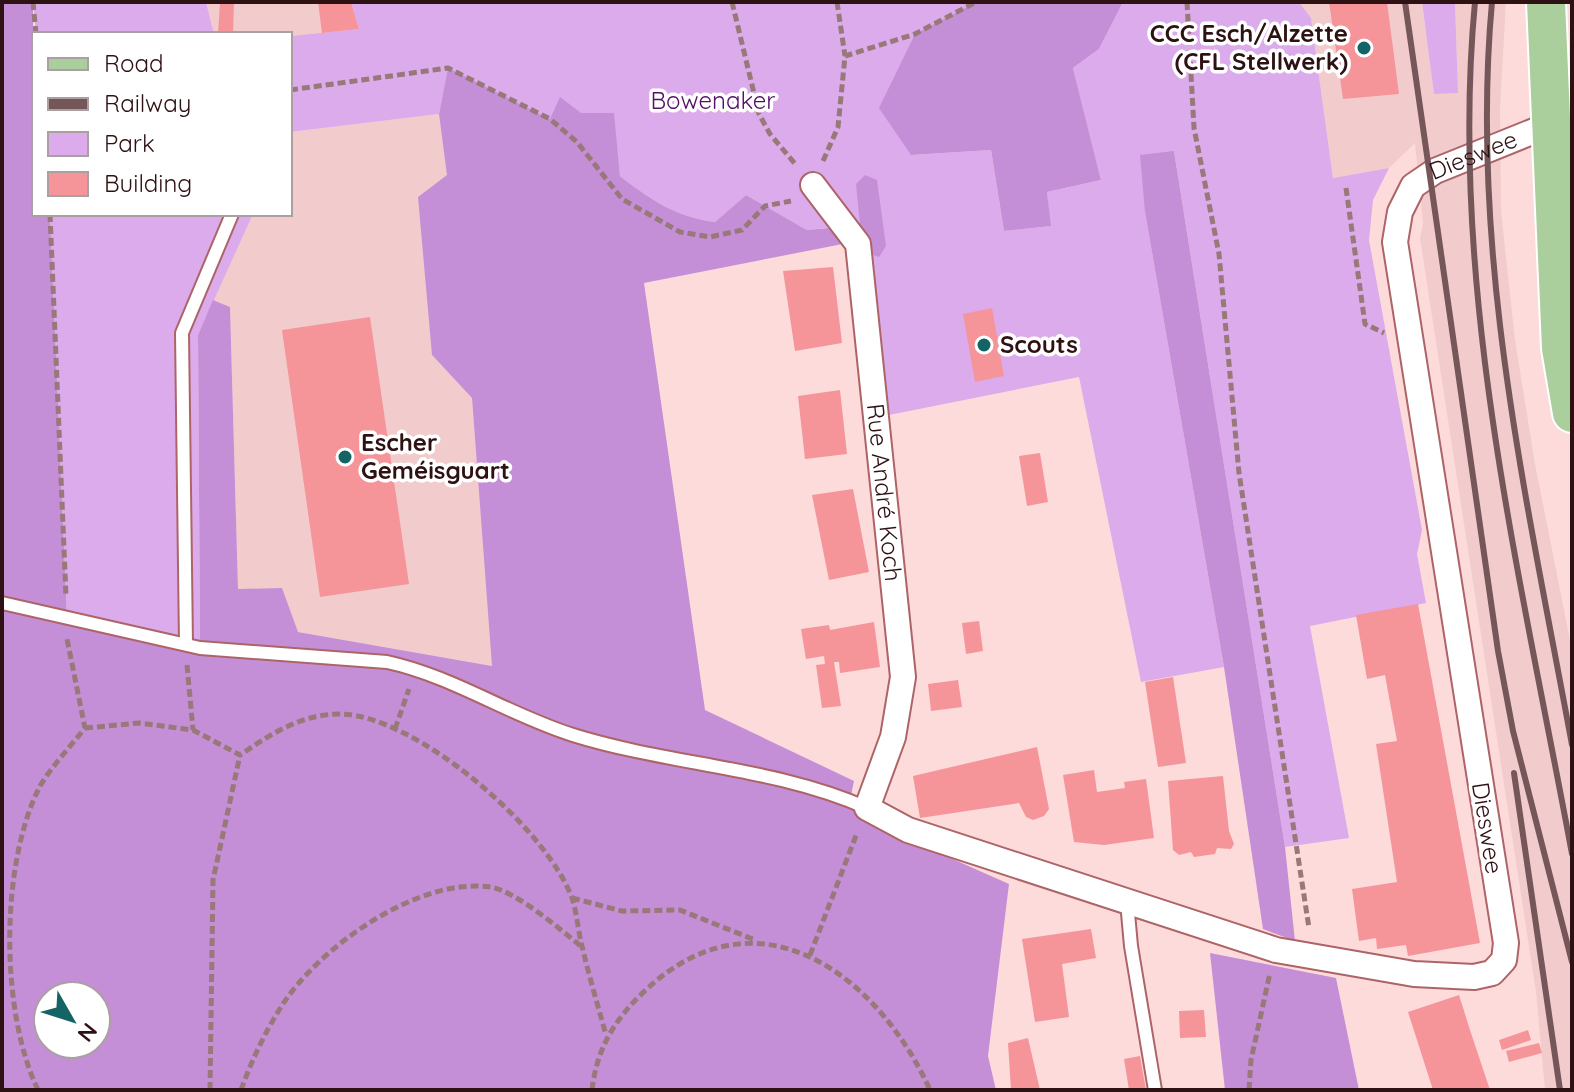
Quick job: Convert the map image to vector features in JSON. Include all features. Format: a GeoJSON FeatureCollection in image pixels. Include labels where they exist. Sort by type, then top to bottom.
{"type":"FeatureCollection","features":[{"type":"Feature","properties":{"kind":"main road"},"geometry":{"type":"LineString","coordinates":[[1546,2],[1560,125],[1561,348],[1572,413]]}},
{"type":"Feature","properties":{"kind":"street","name":"Dieswee"},"geometry":{"type":"LineString","coordinates":[[867,808],[908,830],[1276,950],[1414,974],[1474,977],[1492,973],[1504,960],[1506,943],[1395,242],[1400,212],[1413,186],[1435,171],[1560,125]]}},
{"type":"Feature","properties":{"kind":"street","name":"Rue André Koch"},"geometry":{"type":"LineString","coordinates":[[813,185],[858,244],[903,677],[893,737],[867,808]]}},
{"type":"Feature","properties":{"kind":"lane"},"geometry":{"type":"LineString","coordinates":[[186,644],[182,333],[231,216]]}},
{"type":"Feature","properties":{"kind":"lane"},"geometry":{"type":"LineString","coordinates":[[2,603],[186,644],[387,662],[416,668],[496,706],[573,735],[668,758],[758,775],[867,808]]}},
{"type":"Feature","properties":{"kind":"lane"},"geometry":{"type":"LineString","coordinates":[[1127,902],[1131,946],[1155,1090]]}},
{"type":"Feature","properties":{"kind":"path"},"geometry":{"type":"LineString","coordinates":[[33,2],[36,32]]}},
{"type":"Feature","properties":{"kind":"path"},"geometry":{"type":"LineString","coordinates":[[732,2],[759,114],[770,134],[813,185]]}},
{"type":"Feature","properties":{"kind":"path"},"geometry":{"type":"LineString","coordinates":[[292,90],[448,68],[550,119],[577,142],[622,199],[680,232],[710,237],[742,230],[765,206],[792,201],[813,185],[838,127],[845,56],[837,2]]}},
{"type":"Feature","properties":{"kind":"path"},"geometry":{"type":"LineString","coordinates":[[845,56],[915,34],[976,2]]}},
{"type":"Feature","properties":{"kind":"path"},"geometry":{"type":"LineString","coordinates":[[1187,2],[1194,128],[1219,254],[1239,473],[1313,956]]}},
{"type":"Feature","properties":{"kind":"path"},"geometry":{"type":"LineString","coordinates":[[1346,188],[1365,324],[1386,333],[1408,328]]}},
{"type":"Feature","properties":{"kind":"path"},"geometry":{"type":"LineString","coordinates":[[50,216],[67,649],[85,728]]}},
{"type":"Feature","properties":{"kind":"path"},"geometry":{"type":"LineString","coordinates":[[186,644],[193,730]]}},
{"type":"Feature","properties":{"kind":"path"},"geometry":{"type":"LineString","coordinates":[[395,729],[416,668]]}},
{"type":"Feature","properties":{"kind":"path"},"geometry":{"type":"LineString","coordinates":[[210,1090],[213,880],[240,755],[287,724],[341,714],[395,729],[442,756],[493,795],[542,845],[572,898],[606,1035]]}},
{"type":"Feature","properties":{"kind":"path"},"geometry":{"type":"LineString","coordinates":[[38,1090],[30,1075],[13,1007],[7,927],[14,848],[40,786],[85,728],[139,723],[193,730],[240,755]]}},
{"type":"Feature","properties":{"kind":"path"},"geometry":{"type":"LineString","coordinates":[[810,955],[867,808]]}},
{"type":"Feature","properties":{"kind":"path"},"geometry":{"type":"LineString","coordinates":[[241,1090],[282,1005],[331,950],[390,908],[442,891],[491,887],[540,913],[582,948]]}},
{"type":"Feature","properties":{"kind":"path"},"geometry":{"type":"LineString","coordinates":[[572,898],[622,911],[680,910],[759,941],[810,955],[842,976],[880,1012],[914,1055],[930,1090]]}},
{"type":"Feature","properties":{"kind":"path"},"geometry":{"type":"LineString","coordinates":[[592,1090],[606,1035],[632,1003],[667,972],[705,952],[759,941]]}},
{"type":"Feature","properties":{"kind":"path"},"geometry":{"type":"LineString","coordinates":[[1249,1090],[1251,1060],[1276,950]]}},
{"type":"Feature","properties":{"kind":"shaded area"},"geometry":{"type":"Polygon","coordinates":[[[2,2],[33,2],[32,216],[50,216],[67,617],[200,647],[198,335],[213,300],[230,307],[238,589],[282,588],[298,632],[492,666],[472,398],[432,355],[418,197],[447,175],[439,114],[448,68],[550,119],[560,97],[581,113],[614,113],[620,176],[664,206],[701,220],[715,222],[746,195],[807,230],[860,225],[856,184],[865,175],[877,180],[886,246],[879,257],[865,252],[863,240],[644,283],[705,710],[854,781],[850,800],[903,837],[1009,884],[988,1056],[996,1090],[2,1090],[2,2]]]}},
{"type":"Feature","properties":{"kind":"shaded area"},"geometry":{"type":"Polygon","coordinates":[[[206,2],[351,2],[359,29],[292,36],[292,32],[214,32],[206,2]]]}},
{"type":"Feature","properties":{"kind":"shaded area"},"geometry":{"type":"Polygon","coordinates":[[[976,2],[1123,2],[1099,49],[1073,68],[1101,180],[1047,192],[1051,226],[1004,231],[991,150],[911,155],[879,108],[915,34],[976,2]]]}},
{"type":"Feature","properties":{"kind":"shaded area"},"geometry":{"type":"Polygon","coordinates":[[[1299,2],[1422,2],[1434,93],[1458,93],[1455,2],[1506,2],[1500,108],[1501,211],[1515,340],[1535,464],[1572,650],[1572,1090],[1545,1090],[1536,992],[1420,238],[1423,224],[1415,143],[1389,168],[1333,178],[1311,18],[1299,2]]]}},
{"type":"Feature","properties":{"kind":"shaded area"},"geometry":{"type":"Polygon","coordinates":[[[439,114],[448,175],[432,355],[472,398],[493,666],[298,632],[238,590],[230,307],[213,300],[252,216],[292,216],[292,132],[439,114]]]}},
{"type":"Feature","properties":{"kind":"shaded area"},"geometry":{"type":"Polygon","coordinates":[[[1174,151],[1285,847],[1295,941],[1263,929],[1224,667],[1145,212],[1140,155],[1174,151]]]}},
{"type":"Feature","properties":{"kind":"shaded area"},"geometry":{"type":"Polygon","coordinates":[[[1210,953],[1336,978],[1359,1090],[1225,1090],[1210,953]]]}},
{"type":"Feature","properties":{"kind":"green space"},"geometry":{"type":"Polygon","coordinates":[[[33,2],[206,2],[214,32],[36,32],[33,2]]]}},
{"type":"Feature","properties":{"kind":"green space","name":"Bowenaker"},"geometry":{"type":"Polygon","coordinates":[[[351,2],[976,2],[916,34],[911,155],[991,150],[1004,231],[1050,226],[1047,192],[1101,180],[1073,68],[1099,49],[1123,2],[1299,2],[1311,18],[1333,178],[1389,168],[1373,200],[1369,240],[1422,530],[1417,554],[1426,603],[1310,626],[1349,838],[1285,847],[1174,151],[1145,212],[1224,667],[1141,682],[1079,377],[889,415],[861,224],[807,230],[746,195],[715,222],[676,212],[620,176],[613,113],[550,119],[448,69],[439,114],[292,132],[292,36],[359,29],[351,2]]]}},
{"type":"Feature","properties":{"kind":"green space"},"geometry":{"type":"Polygon","coordinates":[[[1422,2],[1455,2],[1458,93],[1434,94],[1422,2]]]}},
{"type":"Feature","properties":{"kind":"green space"},"geometry":{"type":"Polygon","coordinates":[[[50,216],[252,216],[198,335],[200,648],[67,617],[50,216]]]}},
{"type":"Feature","properties":{"kind":"building"},"geometry":{"type":"Polygon","coordinates":[[[220,2],[234,2],[233,32],[218,32],[220,2]]]}},
{"type":"Feature","properties":{"kind":"building"},"geometry":{"type":"Polygon","coordinates":[[[318,2],[351,2],[359,29],[322,33],[318,2]]]}},
{"type":"Feature","properties":{"kind":"building","name":"CCC Esch/Alzette (CFL Stellwerk)"},"geometry":{"type":"Polygon","coordinates":[[[1329,2],[1387,2],[1399,94],[1343,99],[1329,2]]]}},
{"type":"Feature","properties":{"kind":"building"},"geometry":{"type":"Polygon","coordinates":[[[833,267],[842,343],[795,351],[783,271],[833,267]]]}},
{"type":"Feature","properties":{"kind":"building","name":"Scouts"},"geometry":{"type":"Polygon","coordinates":[[[992,308],[1004,376],[975,382],[963,314],[992,308]]]}},
{"type":"Feature","properties":{"kind":"building","name":"Escher Geméisguart"},"geometry":{"type":"Polygon","coordinates":[[[370,317],[409,584],[320,597],[282,330],[370,317]]]}},
{"type":"Feature","properties":{"kind":"building"},"geometry":{"type":"Polygon","coordinates":[[[840,390],[847,454],[805,459],[798,396],[840,390]]]}},
{"type":"Feature","properties":{"kind":"building"},"geometry":{"type":"Polygon","coordinates":[[[1040,453],[1048,502],[1027,506],[1019,456],[1040,453]]]}},
{"type":"Feature","properties":{"kind":"building"},"geometry":{"type":"Polygon","coordinates":[[[853,489],[869,572],[829,580],[812,495],[853,489]]]}},
{"type":"Feature","properties":{"kind":"building"},"geometry":{"type":"Polygon","coordinates":[[[1418,604],[1480,943],[1408,956],[1406,945],[1377,949],[1376,938],[1359,941],[1352,889],[1397,882],[1376,744],[1397,741],[1385,675],[1367,679],[1356,615],[1418,604]]]}},
{"type":"Feature","properties":{"kind":"building"},"geometry":{"type":"Polygon","coordinates":[[[979,621],[983,651],[966,654],[962,623],[979,621]]]}},
{"type":"Feature","properties":{"kind":"building"},"geometry":{"type":"Polygon","coordinates":[[[874,622],[880,667],[840,673],[839,662],[834,662],[841,706],[822,708],[816,665],[825,664],[824,656],[806,659],[801,629],[829,625],[830,630],[874,622]]]}},
{"type":"Feature","properties":{"kind":"building"},"geometry":{"type":"Polygon","coordinates":[[[1173,677],[1186,763],[1158,767],[1145,682],[1173,677]]]}},
{"type":"Feature","properties":{"kind":"building"},"geometry":{"type":"Polygon","coordinates":[[[958,680],[962,707],[931,711],[928,684],[958,680]]]}},
{"type":"Feature","properties":{"kind":"building"},"geometry":{"type":"Polygon","coordinates":[[[1037,747],[1049,809],[1044,816],[1033,820],[1026,817],[1019,803],[920,818],[913,776],[1037,747]]]}},
{"type":"Feature","properties":{"kind":"building"},"geometry":{"type":"Polygon","coordinates":[[[1094,770],[1097,792],[1125,788],[1124,782],[1146,779],[1154,838],[1104,845],[1074,842],[1063,775],[1094,770]]]}},
{"type":"Feature","properties":{"kind":"building"},"geometry":{"type":"Polygon","coordinates":[[[1223,776],[1229,831],[1234,844],[1231,849],[1217,848],[1215,854],[1194,857],[1191,852],[1179,855],[1173,850],[1168,781],[1223,776]]]}},
{"type":"Feature","properties":{"kind":"building"},"geometry":{"type":"Polygon","coordinates":[[[1091,929],[1096,958],[1062,964],[1069,1017],[1035,1022],[1022,939],[1091,929]]]}},
{"type":"Feature","properties":{"kind":"building"},"geometry":{"type":"Polygon","coordinates":[[[1459,995],[1490,1090],[1433,1090],[1408,1012],[1459,995]]]}},
{"type":"Feature","properties":{"kind":"building"},"geometry":{"type":"Polygon","coordinates":[[[1204,1010],[1206,1037],[1180,1038],[1179,1011],[1204,1010]]]}},
{"type":"Feature","properties":{"kind":"building"},"geometry":{"type":"Polygon","coordinates":[[[1528,1030],[1531,1040],[1502,1050],[1499,1040],[1528,1030]]]}},
{"type":"Feature","properties":{"kind":"building"},"geometry":{"type":"Polygon","coordinates":[[[1028,1038],[1040,1090],[1011,1090],[1008,1043],[1028,1038]]]}},
{"type":"Feature","properties":{"kind":"building"},"geometry":{"type":"Polygon","coordinates":[[[1539,1043],[1542,1053],[1509,1062],[1506,1051],[1539,1043]]]}},
{"type":"Feature","properties":{"kind":"building"},"geometry":{"type":"Polygon","coordinates":[[[1140,1056],[1146,1090],[1129,1090],[1124,1059],[1140,1056]]]}},
{"type":"Feature","properties":{"kind":"railway"},"geometry":{"type":"LineString","coordinates":[[1405,2],[1498,651],[1513,731],[1572,962]]}},
{"type":"Feature","properties":{"kind":"railway"},"geometry":{"type":"LineString","coordinates":[[1475,2],[1469,109],[1472,216],[1480,323],[1512,538],[1572,854]]}},
{"type":"Feature","properties":{"kind":"railway"},"geometry":{"type":"LineString","coordinates":[[1492,2],[1487,96],[1488,189],[1495,282],[1521,468],[1572,745]]}},
{"type":"Feature","properties":{"kind":"railway"},"geometry":{"type":"LineString","coordinates":[[1514,773],[1560,1090]]}},
{"type":"Feature","properties":{"kind":"place","name":"CCC Esch/Alzette (CFL Stellwerk)"},"geometry":{"type":"Point","coordinates":[1364,48]}},
{"type":"Feature","properties":{"kind":"place","name":"Scouts"},"geometry":{"type":"Point","coordinates":[984,345]}},
{"type":"Feature","properties":{"kind":"place","name":"Escher Geméisguart"},"geometry":{"type":"Point","coordinates":[345,457]}}]}
